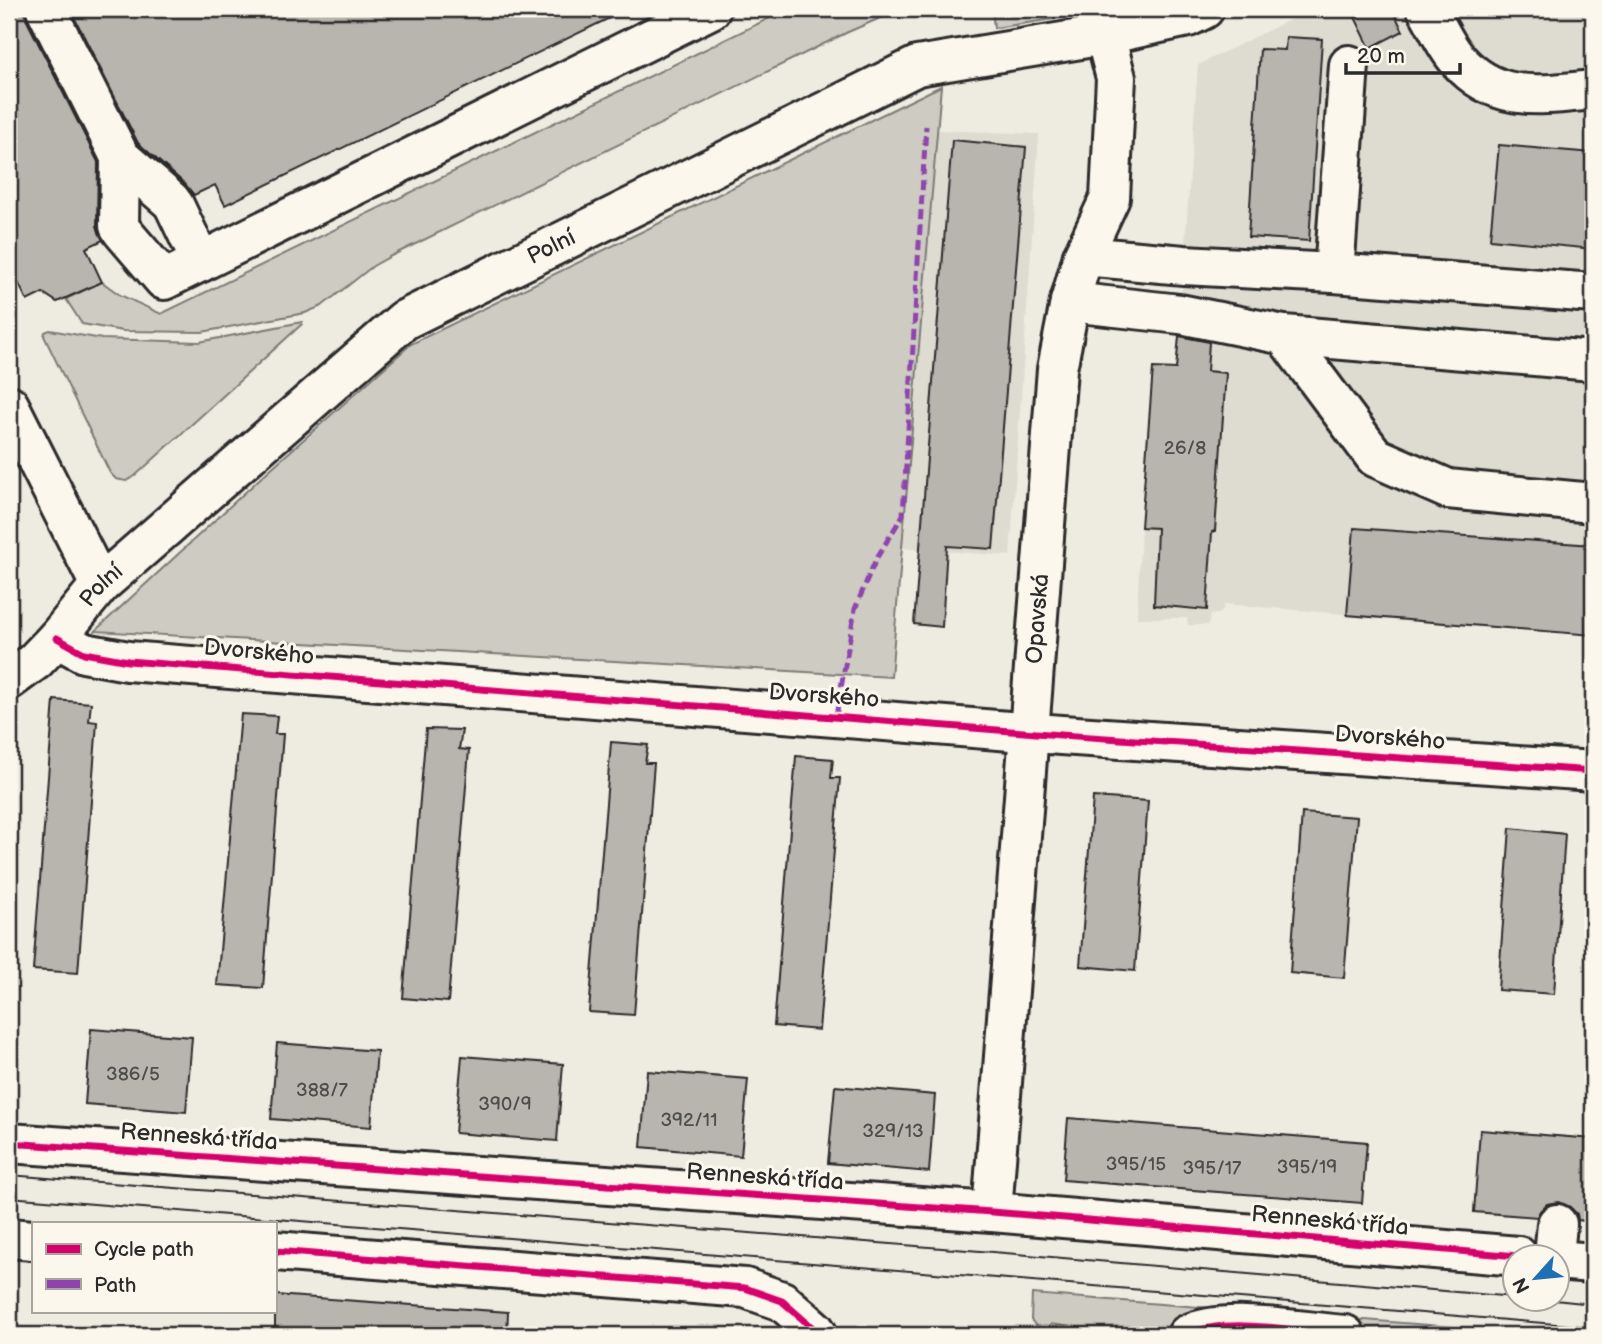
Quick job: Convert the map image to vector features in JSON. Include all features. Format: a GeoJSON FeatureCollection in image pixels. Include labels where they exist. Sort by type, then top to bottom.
{"type":"FeatureCollection","features":[{"type":"Feature","properties":{"kind":"street"},"geometry":{"type":"LineString","coordinates":[[46,9],[120,157],[172,203],[201,262]]}},
{"type":"Feature","properties":{"kind":"street"},"geometry":{"type":"LineString","coordinates":[[120,157],[121,228],[164,280],[710,9]]}},
{"type":"Feature","properties":{"kind":"street","name":"Polní"},"geometry":{"type":"LineString","coordinates":[[9,680],[35,661],[100,585],[404,320],[917,66],[1104,22],[1188,17],[1205,9]]}},
{"type":"Feature","properties":{"kind":"street"},"geometry":{"type":"LineString","coordinates":[[1427,9],[1457,59],[1487,85],[1534,96],[1593,90]]}},
{"type":"Feature","properties":{"kind":"street","name":"Opavská"},"geometry":{"type":"LineString","coordinates":[[992,1212],[1057,369],[1070,302],[1083,256],[1110,198],[1116,78],[1104,22]]}},
{"type":"Feature","properties":{"kind":"street"},"geometry":{"type":"LineString","coordinates":[[1334,273],[1349,65]]}},
{"type":"Feature","properties":{"kind":"street"},"geometry":{"type":"LineString","coordinates":[[1083,256],[1593,293]]}},
{"type":"Feature","properties":{"kind":"street"},"geometry":{"type":"LineString","coordinates":[[1070,302],[1180,314],[1284,335],[1593,361]]}},
{"type":"Feature","properties":{"kind":"street"},"geometry":{"type":"LineString","coordinates":[[1284,335],[1376,457],[1448,489],[1593,503]]}},
{"type":"Feature","properties":{"kind":"street"},"geometry":{"type":"LineString","coordinates":[[9,405],[100,585]]}},
{"type":"Feature","properties":{"kind":"street","name":"Dvorského"},"geometry":{"type":"LineString","coordinates":[[57,638],[84,653],[128,661],[1027,732],[1593,771]]}},
{"type":"Feature","properties":{"kind":"street","name":"Renneská třída"},"geometry":{"type":"LineString","coordinates":[[9,1143],[992,1212],[1500,1254]]}},
{"type":"Feature","properties":{"kind":"street"},"geometry":{"type":"LineString","coordinates":[[9,1238],[32,1240]]}},
{"type":"Feature","properties":{"kind":"street"},"geometry":{"type":"LineString","coordinates":[[276,1251],[745,1287],[782,1301],[818,1335]]}},
{"type":"Feature","properties":{"kind":"street"},"geometry":{"type":"LineString","coordinates":[[1570,1253],[1593,1263]]}},
{"type":"Feature","properties":{"kind":"street"},"geometry":{"type":"LineString","coordinates":[[1187,1335],[1202,1329],[1231,1325],[1345,1335]]}},
{"type":"Feature","properties":{"kind":"shaded area"},"geometry":{"type":"Polygon","coordinates":[[[788,9],[901,9],[848,32],[391,256],[373,266],[322,306],[305,313],[202,332],[123,331],[82,324],[66,299],[102,282],[120,295],[161,314],[788,9]]]}},
{"type":"Feature","properties":{"kind":"shaded area"},"geometry":{"type":"Polygon","coordinates":[[[992,9],[1068,9],[1053,19],[994,28],[992,9]]]}},
{"type":"Feature","properties":{"kind":"shaded area"},"geometry":{"type":"Polygon","coordinates":[[[1312,9],[1593,9],[1593,635],[1225,604],[1221,613],[1211,615],[1208,625],[1188,625],[1187,618],[1137,618],[1153,368],[1176,370],[1198,65],[1312,9]]]}},
{"type":"Feature","properties":{"kind":"shaded area"},"geometry":{"type":"Polygon","coordinates":[[[941,86],[891,677],[95,631],[411,344],[941,86]]]}},
{"type":"Feature","properties":{"kind":"shaded area"},"geometry":{"type":"Polygon","coordinates":[[[937,130],[1039,134],[1010,556],[902,548],[937,130]]]}},
{"type":"Feature","properties":{"kind":"shaded area"},"geometry":{"type":"Polygon","coordinates":[[[302,322],[135,476],[126,481],[116,479],[110,473],[44,336],[45,332],[50,330],[102,339],[199,342],[302,322]]]}},
{"type":"Feature","properties":{"kind":"shaded area"},"geometry":{"type":"Polygon","coordinates":[[[1032,1294],[1558,1335],[1453,1335],[1217,1317],[1179,1326],[1164,1335],[1094,1335],[1093,1330],[1051,1324],[1050,1329],[1036,1326],[1031,1320],[1032,1294]]]}},
{"type":"Feature","properties":{"kind":"building"},"geometry":{"type":"Polygon","coordinates":[[[9,9],[24,9],[26,19],[98,162],[97,226],[103,240],[86,248],[102,282],[57,302],[43,293],[27,301],[9,263],[9,9]]]}},
{"type":"Feature","properties":{"kind":"building"},"geometry":{"type":"Polygon","coordinates":[[[70,9],[628,9],[225,205],[215,185],[194,195],[138,143],[70,9]]]}},
{"type":"Feature","properties":{"kind":"building"},"geometry":{"type":"Polygon","coordinates":[[[1351,9],[1392,9],[1403,31],[1370,48],[1351,9]]]}},
{"type":"Feature","properties":{"kind":"building"},"geometry":{"type":"Polygon","coordinates":[[[1286,37],[1322,39],[1309,241],[1248,237],[1260,49],[1285,50],[1286,37]]]}},
{"type":"Feature","properties":{"kind":"building"},"geometry":{"type":"Polygon","coordinates":[[[952,140],[1026,147],[993,549],[947,546],[942,627],[914,624],[952,140]]]}},
{"type":"Feature","properties":{"kind":"building"},"geometry":{"type":"Polygon","coordinates":[[[1499,145],[1593,153],[1593,249],[1490,239],[1499,145]]]}},
{"type":"Feature","properties":{"kind":"building"},"geometry":{"type":"Polygon","coordinates":[[[1179,336],[1209,342],[1207,371],[1226,373],[1207,610],[1154,605],[1157,528],[1141,527],[1153,368],[1176,369],[1179,336]]]}},
{"type":"Feature","properties":{"kind":"building"},"geometry":{"type":"Polygon","coordinates":[[[1354,528],[1593,545],[1593,635],[1347,615],[1354,528]]]}},
{"type":"Feature","properties":{"kind":"building"},"geometry":{"type":"Polygon","coordinates":[[[54,700],[91,703],[89,721],[97,722],[78,973],[33,970],[54,700]]]}},
{"type":"Feature","properties":{"kind":"building"},"geometry":{"type":"Polygon","coordinates":[[[241,714],[277,716],[275,734],[283,734],[263,988],[217,985],[241,714]]]}},
{"type":"Feature","properties":{"kind":"building"},"geometry":{"type":"Polygon","coordinates":[[[426,729],[462,730],[459,749],[469,750],[448,1002],[403,998],[426,729]]]}},
{"type":"Feature","properties":{"kind":"building"},"geometry":{"type":"Polygon","coordinates":[[[611,742],[648,745],[645,763],[654,763],[634,1015],[589,1012],[611,742]]]}},
{"type":"Feature","properties":{"kind":"building"},"geometry":{"type":"Polygon","coordinates":[[[796,756],[833,759],[831,778],[840,778],[819,1030],[774,1026],[796,756]]]}},
{"type":"Feature","properties":{"kind":"building"},"geometry":{"type":"Polygon","coordinates":[[[1093,797],[1148,801],[1135,971],[1080,966],[1093,797]]]}},
{"type":"Feature","properties":{"kind":"building"},"geometry":{"type":"Polygon","coordinates":[[[1302,813],[1357,817],[1344,978],[1290,973],[1302,813]]]}},
{"type":"Feature","properties":{"kind":"building"},"geometry":{"type":"Polygon","coordinates":[[[1510,828],[1565,834],[1554,994],[1498,990],[1510,828]]]}},
{"type":"Feature","properties":{"kind":"building"},"geometry":{"type":"Polygon","coordinates":[[[91,1029],[192,1037],[186,1112],[85,1104],[91,1029]]]}},
{"type":"Feature","properties":{"kind":"building"},"geometry":{"type":"Polygon","coordinates":[[[277,1043],[377,1051],[371,1127],[271,1119],[277,1043]]]}},
{"type":"Feature","properties":{"kind":"building"},"geometry":{"type":"Polygon","coordinates":[[[462,1056],[563,1064],[557,1141],[455,1133],[462,1056]]]}},
{"type":"Feature","properties":{"kind":"building"},"geometry":{"type":"Polygon","coordinates":[[[647,1071],[748,1079],[741,1156],[641,1147],[647,1071]]]}},
{"type":"Feature","properties":{"kind":"building"},"geometry":{"type":"Polygon","coordinates":[[[835,1086],[935,1095],[929,1172],[828,1163],[835,1086]]]}},
{"type":"Feature","properties":{"kind":"building"},"geometry":{"type":"Polygon","coordinates":[[[1068,1118],[1367,1142],[1362,1203],[1063,1180],[1068,1118]]]}},
{"type":"Feature","properties":{"kind":"building"},"geometry":{"type":"Polygon","coordinates":[[[1480,1130],[1593,1139],[1593,1222],[1578,1220],[1577,1214],[1570,1207],[1558,1202],[1547,1204],[1537,1217],[1474,1212],[1480,1130]]]}},
{"type":"Feature","properties":{"kind":"building"},"geometry":{"type":"Polygon","coordinates":[[[276,1295],[508,1312],[507,1335],[275,1335],[276,1295]]]}},
{"type":"Feature","properties":{"kind":"tram line"},"geometry":{"type":"LineString","coordinates":[[9,1175],[993,1252],[1500,1296]]}},
{"type":"Feature","properties":{"kind":"tram line"},"geometry":{"type":"LineString","coordinates":[[9,1197],[1593,1327]]}},
{"type":"Feature","properties":{"kind":"tram line"},"geometry":{"type":"LineString","coordinates":[[1570,1302],[1593,1304]]}},
{"type":"Feature","properties":{"kind":"marked path"},"geometry":{"type":"LineString","coordinates":[[836,716],[855,609],[876,559],[903,515],[926,126]]}},
{"type":"Feature","properties":{"kind":"cycle path"},"geometry":{"type":"LineString","coordinates":[[57,638],[84,653],[128,661],[1061,735],[1593,771]]}},
{"type":"Feature","properties":{"kind":"cycle path"},"geometry":{"type":"LineString","coordinates":[[9,1143],[992,1212],[1500,1254]]}},
{"type":"Feature","properties":{"kind":"cycle path"},"geometry":{"type":"LineString","coordinates":[[276,1251],[745,1288],[782,1301],[818,1335]]}},
{"type":"Feature","properties":{"kind":"cycle path"},"geometry":{"type":"LineString","coordinates":[[1187,1335],[1203,1329],[1242,1326],[1345,1335]]}}]}
